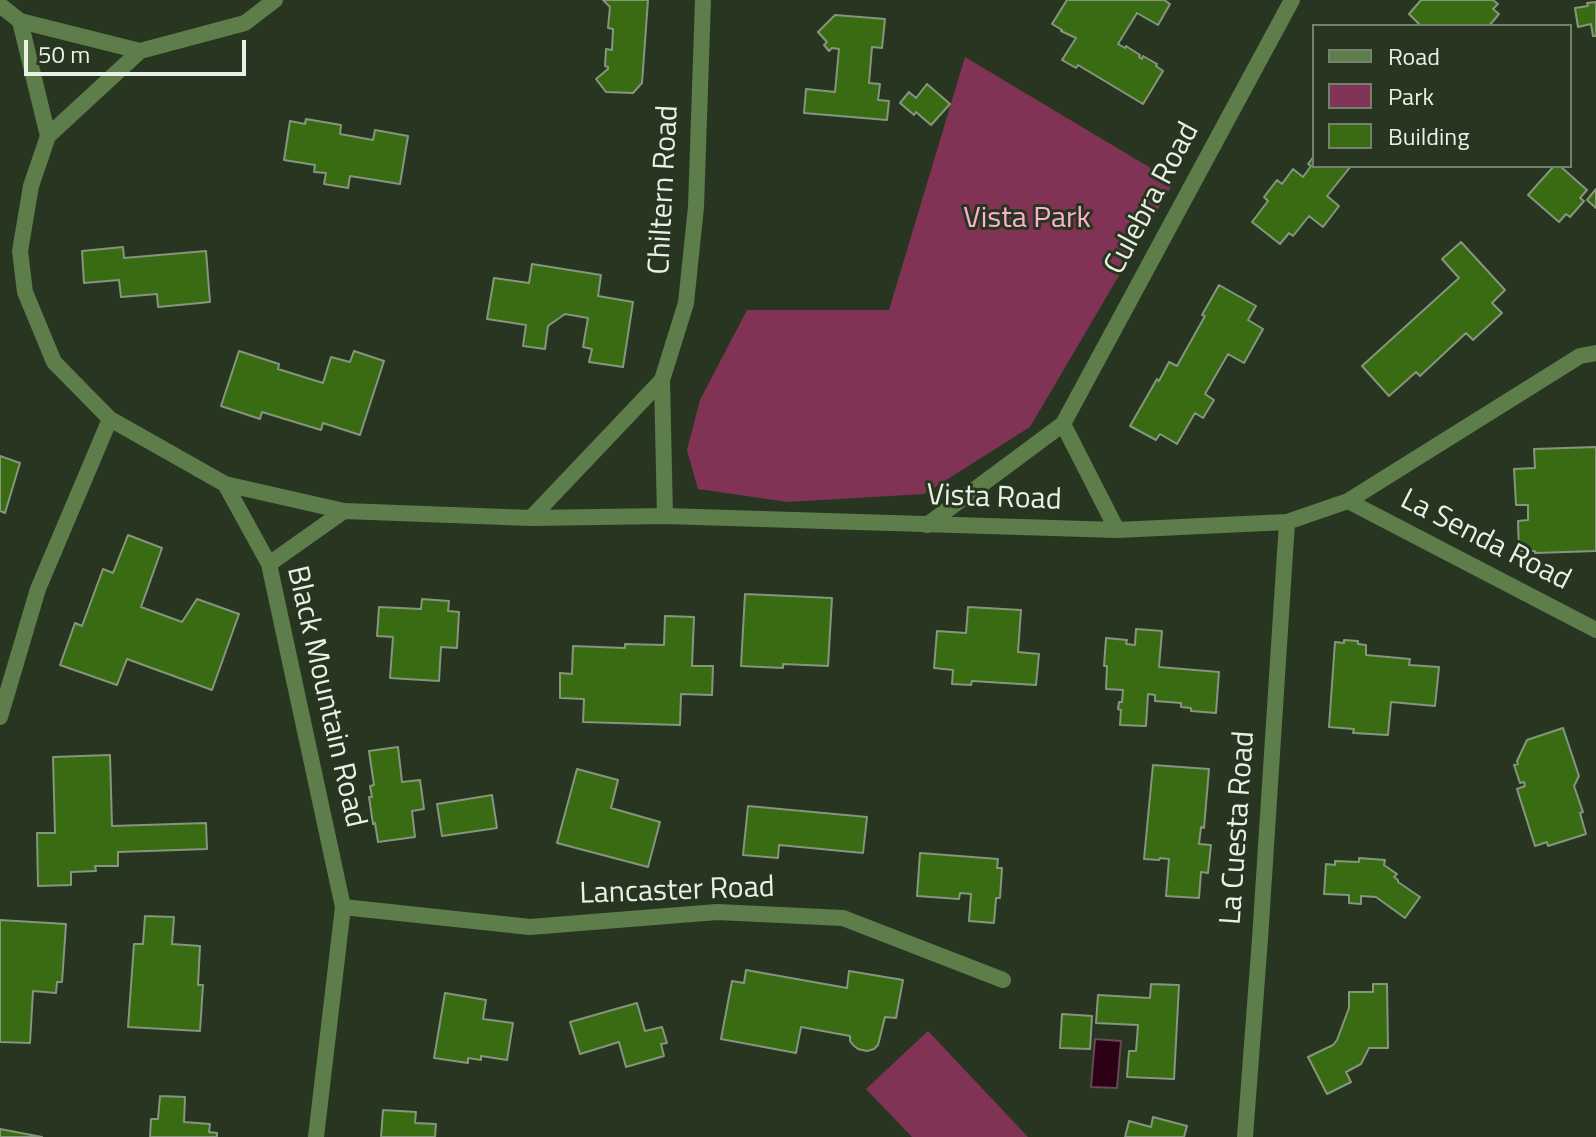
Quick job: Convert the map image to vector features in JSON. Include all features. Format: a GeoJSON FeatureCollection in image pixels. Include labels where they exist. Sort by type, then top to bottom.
{"type":"FeatureCollection","features":[{"type":"Feature","properties":{"kind":"street"},"geometry":{"type":"LineString","coordinates":[[225,484],[110,419],[54,362],[25,292],[20,251],[31,186],[48,136],[140,51],[245,23],[275,0]]}},
{"type":"Feature","properties":{"kind":"street","name":"Chiltern Road"},"geometry":{"type":"LineString","coordinates":[[665,516],[662,380],[686,303],[696,207],[703,0]]}},
{"type":"Feature","properties":{"kind":"street","name":"Culebra Road"},"geometry":{"type":"LineString","coordinates":[[927,525],[1063,424],[1292,0]]}},
{"type":"Feature","properties":{"kind":"street"},"geometry":{"type":"LineString","coordinates":[[0,5],[20,21],[140,51]]}},
{"type":"Feature","properties":{"kind":"street"},"geometry":{"type":"LineString","coordinates":[[20,21],[48,136]]}},
{"type":"Feature","properties":{"kind":"street","name":"Vista Road"},"geometry":{"type":"LineString","coordinates":[[225,484],[344,511],[531,518],[665,516],[1117,530],[1287,522],[1348,501],[1580,356],[1596,353]]}},
{"type":"Feature","properties":{"kind":"street","name":"Chiltern Road"},"geometry":{"type":"LineString","coordinates":[[531,518],[662,380]]}},
{"type":"Feature","properties":{"kind":"street"},"geometry":{"type":"LineString","coordinates":[[0,717],[38,589],[110,419]]}},
{"type":"Feature","properties":{"kind":"street"},"geometry":{"type":"LineString","coordinates":[[1063,424],[1117,530]]}},
{"type":"Feature","properties":{"kind":"street","name":"Black Mountain Road"},"geometry":{"type":"LineString","coordinates":[[225,484],[269,564],[343,907],[316,1137]]}},
{"type":"Feature","properties":{"kind":"street","name":"La Senda Road"},"geometry":{"type":"LineString","coordinates":[[1348,501],[1596,630]]}},
{"type":"Feature","properties":{"kind":"street"},"geometry":{"type":"LineString","coordinates":[[269,564],[344,511]]}},
{"type":"Feature","properties":{"kind":"street","name":"La Cuesta Road"},"geometry":{"type":"LineString","coordinates":[[1245,1137],[1287,522]]}},
{"type":"Feature","properties":{"kind":"street","name":"Lancaster Road"},"geometry":{"type":"LineString","coordinates":[[343,907],[530,927],[717,912],[843,918],[1003,980]]}},
{"type":"Feature","properties":{"kind":"green space","name":"Vista Park"},"geometry":{"type":"Polygon","coordinates":[[[965,57],[1174,182],[1030,427],[924,494],[788,502],[698,489],[687,450],[700,400],[747,310],[889,310],[965,57]]]}},
{"type":"Feature","properties":{"kind":"green space"},"geometry":{"type":"Polygon","coordinates":[[[928,1031],[1028,1137],[912,1137],[866,1089],[928,1031]]]}},
{"type":"Feature","properties":{"kind":"shaded area"},"geometry":{"type":"Polygon","coordinates":[[[1095,1039],[1121,1041],[1117,1088],[1091,1087],[1095,1039]]]}},
{"type":"Feature","properties":{"kind":"building"},"geometry":{"type":"Polygon","coordinates":[[[603,0],[648,0],[642,83],[633,93],[606,92],[596,79],[608,69],[605,66],[606,49],[612,50],[613,29],[608,28],[610,7],[603,0]]]}},
{"type":"Feature","properties":{"kind":"building"},"geometry":{"type":"Polygon","coordinates":[[[1067,0],[1164,0],[1170,4],[1158,25],[1137,13],[1118,44],[1157,64],[1163,71],[1143,104],[1078,65],[1076,68],[1062,60],[1076,38],[1052,24],[1067,0]]]}},
{"type":"Feature","properties":{"kind":"building"},"geometry":{"type":"Polygon","coordinates":[[[1421,0],[1493,0],[1498,4],[1493,9],[1499,14],[1491,24],[1419,24],[1409,14],[1421,0]]]}},
{"type":"Feature","properties":{"kind":"building"},"geometry":{"type":"Polygon","coordinates":[[[1596,2],[1596,36],[1593,36],[1591,24],[1578,27],[1575,8],[1596,2]]]}},
{"type":"Feature","properties":{"kind":"building"},"geometry":{"type":"Polygon","coordinates":[[[835,15],[885,19],[882,48],[872,47],[869,83],[880,84],[878,100],[889,101],[887,120],[804,113],[806,89],[835,92],[839,49],[829,51],[824,45],[827,42],[818,32],[835,15]]]}},
{"type":"Feature","properties":{"kind":"building"},"geometry":{"type":"Polygon","coordinates":[[[927,84],[950,104],[931,125],[900,103],[909,92],[916,98],[927,84]]]}},
{"type":"Feature","properties":{"kind":"building"},"geometry":{"type":"Polygon","coordinates":[[[306,119],[341,125],[340,134],[373,140],[375,130],[408,136],[400,184],[350,176],[348,188],[324,184],[326,173],[314,172],[315,165],[284,160],[290,121],[305,124],[306,119]]]}},
{"type":"Feature","properties":{"kind":"building"},"geometry":{"type":"Polygon","coordinates":[[[1312,159],[1312,168],[1349,168],[1327,196],[1339,206],[1323,227],[1309,216],[1293,236],[1289,233],[1280,244],[1252,222],[1268,201],[1264,197],[1277,180],[1282,184],[1293,169],[1303,177],[1311,166],[1308,164],[1312,159]]]}},
{"type":"Feature","properties":{"kind":"building"},"geometry":{"type":"Polygon","coordinates":[[[1552,168],[1562,168],[1587,190],[1580,198],[1584,201],[1570,217],[1566,214],[1559,222],[1528,195],[1552,168]]]}},
{"type":"Feature","properties":{"kind":"building"},"geometry":{"type":"Polygon","coordinates":[[[1596,189],[1596,208],[1587,200],[1596,189]]]}},
{"type":"Feature","properties":{"kind":"building"},"geometry":{"type":"Polygon","coordinates":[[[1461,242],[1505,290],[1492,303],[1502,313],[1473,340],[1466,333],[1420,376],[1416,372],[1389,396],[1362,366],[1459,278],[1442,259],[1461,242]]]}},
{"type":"Feature","properties":{"kind":"building"},"geometry":{"type":"Polygon","coordinates":[[[123,247],[124,258],[206,251],[210,302],[158,307],[157,294],[121,297],[119,280],[84,283],[82,251],[123,247]]]}},
{"type":"Feature","properties":{"kind":"building"},"geometry":{"type":"Polygon","coordinates":[[[532,264],[601,275],[598,296],[633,302],[623,367],[589,362],[592,349],[583,347],[588,318],[565,314],[548,326],[545,349],[523,346],[526,325],[487,319],[494,278],[529,283],[532,264]]]}},
{"type":"Feature","properties":{"kind":"building"},"geometry":{"type":"Polygon","coordinates":[[[1219,285],[1256,306],[1248,320],[1263,329],[1244,363],[1228,354],[1205,394],[1214,400],[1203,418],[1195,413],[1177,444],[1160,434],[1156,440],[1130,426],[1169,362],[1177,366],[1219,285]]]}},
{"type":"Feature","properties":{"kind":"building"},"geometry":{"type":"Polygon","coordinates":[[[239,351],[279,364],[278,369],[323,383],[331,357],[350,362],[354,351],[384,361],[360,435],[323,423],[321,430],[262,412],[260,419],[221,406],[239,351]]]}},
{"type":"Feature","properties":{"kind":"building"},"geometry":{"type":"Polygon","coordinates":[[[1596,447],[1596,551],[1519,551],[1518,521],[1528,520],[1528,505],[1516,505],[1514,469],[1535,468],[1534,449],[1596,447]]]}},
{"type":"Feature","properties":{"kind":"building"},"geometry":{"type":"Polygon","coordinates":[[[0,456],[20,463],[5,513],[0,511],[0,456]]]}},
{"type":"Feature","properties":{"kind":"building"},"geometry":{"type":"Polygon","coordinates":[[[128,535],[162,548],[141,607],[182,622],[197,599],[239,614],[212,690],[127,659],[117,685],[60,665],[75,623],[82,626],[103,569],[113,573],[128,535]]]}},
{"type":"Feature","properties":{"kind":"building"},"geometry":{"type":"Polygon","coordinates":[[[745,594],[832,598],[828,666],[741,666],[745,594]]]}},
{"type":"Feature","properties":{"kind":"building"},"geometry":{"type":"Polygon","coordinates":[[[422,599],[449,601],[448,611],[459,612],[457,648],[441,647],[439,681],[390,678],[393,637],[377,636],[379,607],[421,609],[422,599]]]}},
{"type":"Feature","properties":{"kind":"building"},"geometry":{"type":"Polygon","coordinates":[[[968,607],[1021,610],[1018,652],[1039,654],[1036,685],[972,681],[971,685],[952,684],[953,670],[934,668],[937,631],[966,633],[968,607]]]}},
{"type":"Feature","properties":{"kind":"building"},"geometry":{"type":"Polygon","coordinates":[[[665,616],[694,617],[692,666],[713,666],[712,695],[681,694],[680,725],[583,722],[584,699],[560,698],[560,673],[572,674],[573,646],[625,648],[625,644],[664,645],[665,616]]]}},
{"type":"Feature","properties":{"kind":"building"},"geometry":{"type":"Polygon","coordinates":[[[1136,629],[1162,631],[1159,667],[1219,672],[1216,713],[1191,711],[1191,708],[1181,707],[1181,703],[1155,701],[1155,695],[1148,694],[1146,726],[1120,725],[1121,710],[1118,709],[1123,690],[1106,689],[1106,638],[1127,640],[1126,644],[1135,645],[1136,629]]]}},
{"type":"Feature","properties":{"kind":"building"},"geometry":{"type":"Polygon","coordinates":[[[1344,640],[1366,645],[1366,655],[1410,659],[1409,665],[1439,667],[1435,706],[1391,702],[1388,735],[1353,733],[1354,729],[1329,727],[1335,642],[1344,643],[1344,640]]]}},
{"type":"Feature","properties":{"kind":"building"},"geometry":{"type":"Polygon","coordinates":[[[1563,728],[1579,776],[1574,786],[1583,812],[1580,813],[1586,834],[1548,846],[1547,842],[1535,846],[1517,789],[1525,786],[1524,782],[1520,783],[1514,765],[1518,764],[1527,740],[1563,728]]]}},
{"type":"Feature","properties":{"kind":"building"},"geometry":{"type":"Polygon","coordinates":[[[398,747],[402,782],[420,780],[424,809],[412,811],[415,837],[378,842],[369,797],[372,797],[370,786],[374,785],[369,751],[398,747]]]}},
{"type":"Feature","properties":{"kind":"building"},"geometry":{"type":"Polygon","coordinates":[[[110,755],[112,826],[206,823],[207,849],[118,852],[118,866],[95,866],[96,871],[71,872],[71,885],[38,886],[37,833],[55,833],[53,757],[110,755]]]}},
{"type":"Feature","properties":{"kind":"building"},"geometry":{"type":"Polygon","coordinates":[[[1153,765],[1209,769],[1204,828],[1201,827],[1199,844],[1211,845],[1208,873],[1201,872],[1199,898],[1166,896],[1169,859],[1144,859],[1153,765]]]}},
{"type":"Feature","properties":{"kind":"building"},"geometry":{"type":"Polygon","coordinates":[[[577,769],[618,780],[611,808],[660,822],[648,867],[557,843],[577,769]]]}},
{"type":"Feature","properties":{"kind":"building"},"geometry":{"type":"Polygon","coordinates":[[[492,795],[497,828],[442,836],[437,804],[492,795]]]}},
{"type":"Feature","properties":{"kind":"building"},"geometry":{"type":"Polygon","coordinates":[[[748,806],[867,817],[863,853],[779,845],[778,858],[743,855],[748,806]]]}},
{"type":"Feature","properties":{"kind":"building"},"geometry":{"type":"Polygon","coordinates":[[[920,853],[998,859],[997,868],[1002,868],[994,923],[969,921],[971,894],[960,893],[959,899],[917,896],[920,853]]]}},
{"type":"Feature","properties":{"kind":"building"},"geometry":{"type":"Polygon","coordinates":[[[1359,858],[1385,860],[1384,865],[1397,874],[1394,877],[1398,882],[1420,897],[1405,918],[1376,897],[1361,896],[1361,904],[1349,903],[1349,895],[1324,894],[1326,864],[1335,865],[1335,861],[1359,862],[1359,858]]]}},
{"type":"Feature","properties":{"kind":"building"},"geometry":{"type":"Polygon","coordinates":[[[145,916],[174,917],[172,944],[200,946],[198,985],[203,985],[200,1031],[128,1027],[134,944],[143,944],[145,916]]]}},
{"type":"Feature","properties":{"kind":"building"},"geometry":{"type":"Polygon","coordinates":[[[0,920],[66,924],[62,982],[57,982],[56,993],[33,991],[30,1043],[0,1042],[0,920]]]}},
{"type":"Feature","properties":{"kind":"building"},"geometry":{"type":"Polygon","coordinates":[[[746,970],[847,988],[849,971],[903,980],[896,1018],[885,1017],[878,1045],[867,1051],[853,1045],[850,1036],[801,1027],[796,1053],[721,1039],[732,981],[744,983],[746,970]]]}},
{"type":"Feature","properties":{"kind":"building"},"geometry":{"type":"Polygon","coordinates":[[[1151,984],[1179,985],[1174,1079],[1127,1077],[1129,1051],[1136,1051],[1138,1025],[1096,1023],[1098,995],[1150,998],[1151,984]]]}},
{"type":"Feature","properties":{"kind":"building"},"geometry":{"type":"Polygon","coordinates":[[[1373,984],[1387,984],[1388,1048],[1369,1048],[1361,1064],[1346,1072],[1351,1082],[1327,1094],[1308,1057],[1337,1040],[1349,1008],[1349,992],[1373,992],[1373,984]]]}},
{"type":"Feature","properties":{"kind":"building"},"geometry":{"type":"Polygon","coordinates":[[[445,993],[486,1000],[483,1019],[513,1023],[507,1060],[481,1056],[481,1060],[468,1058],[468,1063],[434,1058],[445,993]]]}},
{"type":"Feature","properties":{"kind":"building"},"geometry":{"type":"Polygon","coordinates":[[[637,1003],[645,1031],[662,1027],[667,1043],[661,1044],[664,1056],[626,1067],[619,1042],[580,1054],[570,1022],[637,1003]]]}},
{"type":"Feature","properties":{"kind":"building"},"geometry":{"type":"Polygon","coordinates":[[[1062,1014],[1092,1016],[1090,1049],[1060,1048],[1062,1014]]]}},
{"type":"Feature","properties":{"kind":"building"},"geometry":{"type":"Polygon","coordinates":[[[160,1096],[185,1097],[184,1122],[210,1124],[209,1132],[217,1133],[217,1137],[150,1137],[151,1119],[158,1119],[160,1096]]]}},
{"type":"Feature","properties":{"kind":"building"},"geometry":{"type":"Polygon","coordinates":[[[383,1110],[416,1112],[415,1123],[436,1124],[435,1137],[381,1137],[383,1110]]]}},
{"type":"Feature","properties":{"kind":"building"},"geometry":{"type":"Polygon","coordinates":[[[1153,1117],[1187,1126],[1184,1137],[1125,1137],[1129,1121],[1151,1127],[1153,1117]]]}},
{"type":"Feature","properties":{"kind":"building"},"geometry":{"type":"Polygon","coordinates":[[[0,1129],[42,1137],[0,1137],[0,1129]]]}}]}
